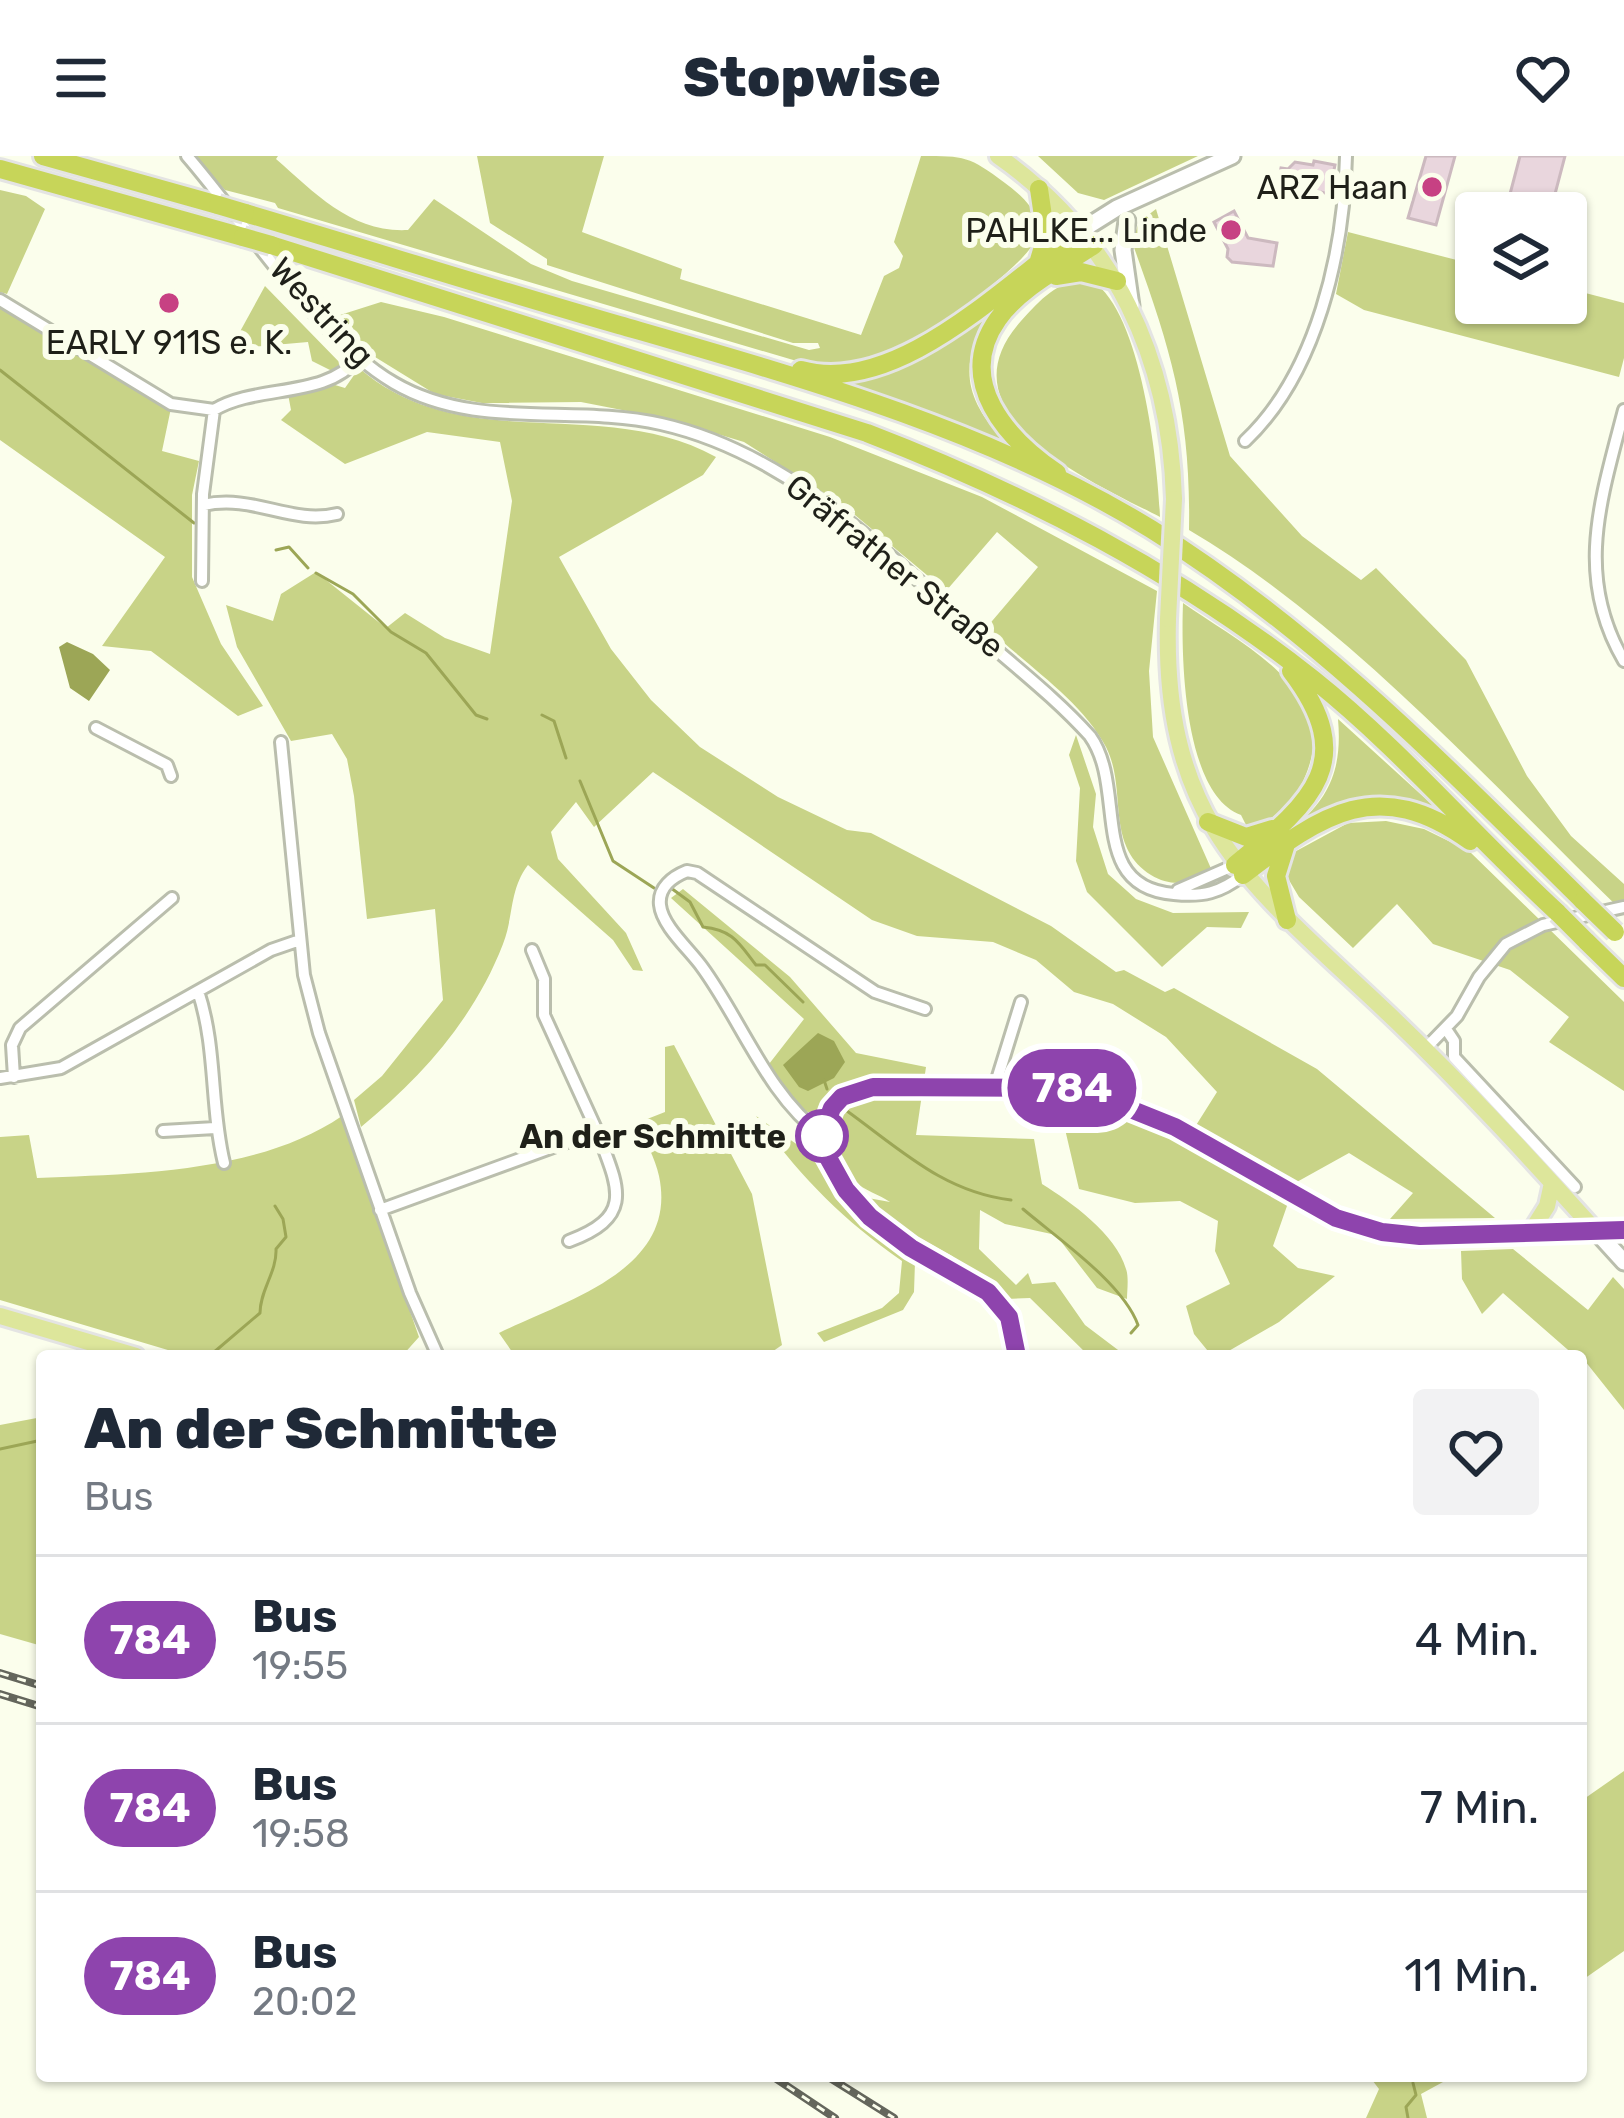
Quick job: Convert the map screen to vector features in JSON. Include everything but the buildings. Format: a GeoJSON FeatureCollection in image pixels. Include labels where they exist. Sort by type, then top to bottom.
{"type":"FeatureCollection","features":[{"type":"Feature","properties":{"kind":"highway"},"geometry":{"type":"LineString","coordinates":[[43,156],[870,402],[980,445],[1096,499]]}},
{"type":"Feature","properties":{"kind":"highway"},"geometry":{"type":"LineString","coordinates":[[0,169],[271,245],[787,405],[947,464],[1097,535],[1186,587],[1277,653],[1390,749],[1624,978]]}},
{"type":"Feature","properties":{"kind":"highway"},"geometry":{"type":"LineString","coordinates":[[1039,189],[1046,237],[1042,270],[998,320],[983,347],[984,387],[990,406],[1013,437],[1096,499],[1198,560],[1315,648],[1409,730],[1619,937]]}},
{"type":"Feature","properties":{"kind":"highway"},"geometry":{"type":"LineString","coordinates":[[704,349],[832,375],[881,367],[934,340],[1088,238]]}},
{"type":"Feature","properties":{"kind":"highway"},"geometry":{"type":"LineString","coordinates":[[1042,270],[1081,272],[1117,281]]}},
{"type":"Feature","properties":{"kind":"highway"},"geometry":{"type":"LineString","coordinates":[[1239,870],[1281,836],[1311,796],[1324,762],[1325,741],[1310,695],[1277,653]]}},
{"type":"Feature","properties":{"kind":"highway"},"geometry":{"type":"LineString","coordinates":[[1208,822],[1246,837],[1281,836],[1376,805],[1398,806],[1446,824],[1517,876]]}},
{"type":"Feature","properties":{"kind":"highway"},"geometry":{"type":"LineString","coordinates":[[1281,836],[1276,876],[1287,920]]}},
{"type":"Feature","properties":{"kind":"main road"},"geometry":{"type":"LineString","coordinates":[[998,156],[1088,238],[1132,306]]}},
{"type":"Feature","properties":{"kind":"main road"},"geometry":{"type":"LineString","coordinates":[[1088,238],[1147,195],[1232,156]]}},
{"type":"Feature","properties":{"kind":"main road"},"geometry":{"type":"LineString","coordinates":[[1088,238],[1127,220],[1147,195]]}},
{"type":"Feature","properties":{"kind":"main road"},"geometry":{"type":"LineString","coordinates":[[1127,220],[1123,250],[1132,306],[1167,414],[1174,499],[1168,619],[1172,718],[1186,776],[1239,870],[1287,920],[1436,1038],[1552,1183],[1624,1262]]}},
{"type":"Feature","properties":{"kind":"main road"},"geometry":{"type":"LineString","coordinates":[[1016,1350],[1014,1328],[1001,1305],[974,1281],[911,1248],[870,1217],[846,1190],[826,1154],[822,1135],[832,1108],[855,1091],[1078,1088],[1114,1099],[1356,1225],[1420,1236],[1624,1231]]}},
{"type":"Feature","properties":{"kind":"main road"},"geometry":{"type":"LineString","coordinates":[[1532,1230],[1547,1206],[1552,1183]]}},
{"type":"Feature","properties":{"kind":"main road"},"geometry":{"type":"LineString","coordinates":[[0,1316],[116,1350]]}},
{"type":"Feature","properties":{"kind":"street","name":"Westring"},"geometry":{"type":"LineString","coordinates":[[187,156],[358,358],[416,395],[493,414]]}},
{"type":"Feature","properties":{"kind":"street"},"geometry":{"type":"LineString","coordinates":[[1245,441],[1268,420],[1288,387],[1324,300],[1346,156]]}},
{"type":"Feature","properties":{"kind":"street"},"geometry":{"type":"LineString","coordinates":[[0,300],[171,404],[214,410],[236,399],[343,375],[358,358]]}},
{"type":"Feature","properties":{"kind":"street"},"geometry":{"type":"LineString","coordinates":[[202,581],[203,505],[214,410]]}},
{"type":"Feature","properties":{"kind":"street"},"geometry":{"type":"LineString","coordinates":[[1624,410],[1619,446],[1594,534],[1597,601],[1624,661]]}},
{"type":"Feature","properties":{"kind":"street","name":"Gräfrather Straße"},"geometry":{"type":"LineString","coordinates":[[493,414],[536,412],[662,424],[736,450],[791,479],[874,542],[1090,736],[1108,769],[1111,835],[1117,855],[1138,881],[1163,893],[1239,870]]}},
{"type":"Feature","properties":{"kind":"street"},"geometry":{"type":"LineString","coordinates":[[203,505],[242,500],[301,516],[337,514]]}},
{"type":"Feature","properties":{"kind":"street"},"geometry":{"type":"LineString","coordinates":[[96,728],[167,765],[171,776]]}},
{"type":"Feature","properties":{"kind":"street"},"geometry":{"type":"LineString","coordinates":[[280,742],[300,940],[319,1033],[380,1210],[436,1350]]}},
{"type":"Feature","properties":{"kind":"street"},"geometry":{"type":"LineString","coordinates":[[822,1135],[796,1113],[718,990],[663,916],[661,894],[667,883],[687,871],[697,873],[875,992],[925,1009]]}},
{"type":"Feature","properties":{"kind":"street"},"geometry":{"type":"LineString","coordinates":[[172,898],[20,1028],[7,1077],[61,1068],[300,940]]}},
{"type":"Feature","properties":{"kind":"street"},"geometry":{"type":"LineString","coordinates":[[1575,1187],[1454,1057],[1454,1041],[1436,1038],[1506,944],[1543,925],[1624,908]]}},
{"type":"Feature","properties":{"kind":"street"},"geometry":{"type":"LineString","coordinates":[[532,950],[544,979],[544,1015],[597,1131],[617,1189],[616,1209],[599,1229],[569,1241]]}},
{"type":"Feature","properties":{"kind":"street"},"geometry":{"type":"LineString","coordinates":[[198,992],[210,1034],[215,1128],[224,1163]]}},
{"type":"Feature","properties":{"kind":"street"},"geometry":{"type":"LineString","coordinates":[[995,1086],[1021,1002]]}},
{"type":"Feature","properties":{"kind":"street"},"geometry":{"type":"LineString","coordinates":[[163,1131],[215,1128]]}},
{"type":"Feature","properties":{"kind":"street"},"geometry":{"type":"LineString","coordinates":[[380,1210],[597,1131]]}},
{"type":"Feature","properties":{"kind":"shaded area"},"geometry":{"type":"Polygon","coordinates":[[[194,156],[278,156],[336,209],[388,229],[408,230],[434,199],[531,264],[572,281],[809,350],[820,348],[818,343],[793,343],[547,265],[547,259],[490,223],[477,156],[604,156],[582,232],[682,269],[680,279],[861,335],[884,276],[899,268],[903,256],[894,242],[921,156],[966,159],[993,174],[1029,205],[1037,235],[1013,267],[932,329],[881,360],[841,368],[800,362],[278,208],[275,203],[225,190],[194,156]]]}},
{"type":"Feature","properties":{"kind":"shaded area"},"geometry":{"type":"Polygon","coordinates":[[[1038,156],[1198,156],[1104,200],[1078,193],[1038,156]]]}},
{"type":"Feature","properties":{"kind":"shaded area"},"geometry":{"type":"Polygon","coordinates":[[[0,190],[26,196],[45,209],[7,294],[0,292],[0,190]]]}},
{"type":"Feature","properties":{"kind":"shaded area"},"geometry":{"type":"Polygon","coordinates":[[[1156,209],[1230,456],[1302,536],[1361,580],[1376,568],[1466,660],[1527,776],[1571,836],[1624,884],[1624,913],[1361,658],[1248,568],[1189,530],[1186,451],[1176,383],[1132,242],[1139,222],[1156,209]]]}},
{"type":"Feature","properties":{"kind":"shaded area"},"geometry":{"type":"Polygon","coordinates":[[[1348,232],[1455,260],[1455,324],[1587,324],[1587,293],[1624,303],[1624,358],[1619,377],[1364,310],[1336,294],[1348,232]]]}},
{"type":"Feature","properties":{"kind":"shaded area"},"geometry":{"type":"Polygon","coordinates":[[[1088,279],[1106,294],[1134,351],[1150,425],[1160,517],[1065,465],[1034,442],[1010,416],[998,387],[1000,355],[1021,321],[1058,287],[1088,279]]]}},
{"type":"Feature","properties":{"kind":"shaded area"},"geometry":{"type":"Polygon","coordinates":[[[265,286],[343,366],[336,373],[312,361],[308,342],[241,348],[237,337],[265,286]]]}},
{"type":"Feature","properties":{"kind":"shaded area"},"geometry":{"type":"Polygon","coordinates":[[[381,302],[444,317],[830,437],[982,497],[1157,591],[1149,671],[1153,737],[1213,873],[1167,882],[1136,863],[1122,833],[1116,781],[1106,747],[1082,713],[987,627],[1038,567],[997,532],[946,591],[843,505],[744,442],[668,419],[581,402],[482,403],[435,394],[341,336],[337,316],[381,302]]]}},
{"type":"Feature","properties":{"kind":"shaded area"},"geometry":{"type":"Polygon","coordinates":[[[993,305],[975,342],[970,375],[978,406],[1003,440],[846,383],[907,366],[993,305]]]}},
{"type":"Feature","properties":{"kind":"shaded area"},"geometry":{"type":"Polygon","coordinates":[[[0,308],[171,408],[162,451],[199,461],[192,495],[192,577],[221,644],[263,706],[238,716],[151,651],[102,646],[165,557],[0,440],[0,308]]]}},
{"type":"Feature","properties":{"kind":"shaded area"},"geometry":{"type":"Polygon","coordinates":[[[359,368],[400,395],[443,411],[627,429],[672,439],[716,457],[703,475],[559,557],[611,649],[651,700],[700,747],[778,797],[847,830],[871,833],[1051,926],[1116,972],[1124,970],[1165,992],[1174,988],[1317,1069],[1495,1218],[1390,1219],[1413,1193],[1349,1153],[1295,1183],[1273,1246],[1298,1268],[1335,1276],[1279,1322],[1230,1350],[1207,1350],[1194,1334],[1186,1306],[1230,1284],[1215,1251],[1218,1221],[1180,1201],[1135,1203],[1079,1189],[1061,1112],[1038,1108],[1040,1090],[1082,1092],[1188,1138],[1217,1092],[1166,1037],[1113,1004],[1074,992],[1036,960],[993,942],[917,936],[872,920],[653,772],[594,827],[576,802],[551,832],[558,859],[626,933],[643,971],[633,970],[613,940],[528,865],[518,884],[503,944],[477,997],[425,1067],[361,1127],[354,1100],[382,1076],[443,1000],[435,909],[367,919],[347,759],[332,734],[291,741],[237,647],[226,605],[273,621],[281,594],[316,572],[386,628],[405,613],[445,638],[490,654],[512,501],[500,442],[427,432],[345,464],[281,420],[291,410],[288,394],[335,385],[345,388],[359,368]]]}},
{"type":"Feature","properties":{"kind":"shaded area"},"geometry":{"type":"Polygon","coordinates":[[[1183,603],[1275,669],[1308,712],[1313,738],[1305,778],[1286,805],[1249,831],[1241,815],[1222,802],[1207,780],[1197,753],[1185,688],[1183,603]]]}},
{"type":"Feature","properties":{"kind":"shaded area"},"geometry":{"type":"Polygon","coordinates":[[[67,642],[93,654],[110,670],[89,701],[70,688],[59,647],[67,642]]]}},
{"type":"Feature","properties":{"kind":"shaded area"},"geometry":{"type":"Polygon","coordinates":[[[1338,719],[1438,810],[1400,800],[1366,800],[1297,825],[1319,802],[1332,778],[1338,719]]]}},
{"type":"Feature","properties":{"kind":"shaded area"},"geometry":{"type":"Polygon","coordinates":[[[1076,735],[1096,794],[1093,827],[1108,874],[1136,899],[1173,913],[1249,912],[1241,928],[1207,927],[1162,967],[1087,892],[1076,861],[1080,788],[1069,755],[1076,735]]]}},
{"type":"Feature","properties":{"kind":"shaded area"},"geometry":{"type":"Polygon","coordinates":[[[1386,821],[1424,829],[1469,851],[1624,1002],[1624,1091],[1549,1042],[1569,1017],[1510,970],[1433,944],[1397,904],[1353,948],[1299,897],[1283,870],[1287,856],[1348,823],[1386,821]]]}},
{"type":"Feature","properties":{"kind":"shaded area"},"geometry":{"type":"Polygon","coordinates":[[[683,889],[790,977],[856,1053],[926,1067],[916,1135],[1034,1139],[1042,1184],[1091,1220],[1121,1256],[1127,1272],[1127,1299],[1097,1288],[1056,1235],[1005,1224],[980,1210],[979,1249],[1016,1285],[1028,1273],[1032,1284],[1055,1282],[1085,1325],[1118,1350],[1083,1350],[1030,1298],[1006,1299],[952,1256],[885,1219],[857,1196],[890,1202],[849,1177],[835,1143],[836,1118],[785,1107],[762,1073],[804,1019],[671,898],[683,889]]]}},
{"type":"Feature","properties":{"kind":"shaded area"},"geometry":{"type":"Polygon","coordinates":[[[818,1033],[834,1041],[845,1062],[834,1078],[808,1091],[799,1087],[783,1065],[818,1033]]]}},
{"type":"Feature","properties":{"kind":"shaded area"},"geometry":{"type":"Polygon","coordinates":[[[674,1045],[752,1194],[782,1345],[775,1350],[511,1350],[499,1333],[612,1277],[652,1236],[661,1208],[659,1176],[637,1123],[665,1112],[665,1047],[674,1045]]]}},
{"type":"Feature","properties":{"kind":"shaded area"},"geometry":{"type":"Polygon","coordinates":[[[342,1116],[419,1337],[407,1350],[168,1350],[0,1300],[0,1137],[29,1135],[37,1178],[195,1167],[235,1160],[309,1135],[342,1116]]]}},
{"type":"Feature","properties":{"kind":"shaded area"},"geometry":{"type":"Polygon","coordinates":[[[756,1116],[821,1161],[852,1215],[915,1262],[914,1292],[903,1310],[824,1342],[817,1333],[882,1308],[899,1293],[902,1261],[822,1195],[756,1116]]]}},
{"type":"Feature","properties":{"kind":"shaded area"},"geometry":{"type":"Polygon","coordinates":[[[1513,1249],[1588,1310],[1613,1277],[1624,1289],[1624,1410],[1587,1364],[1587,1350],[1568,1350],[1503,1293],[1482,1314],[1462,1279],[1461,1251],[1513,1249]]]}},
{"type":"Feature","properties":{"kind":"shaded area"},"geometry":{"type":"Polygon","coordinates":[[[36,1418],[36,1644],[0,1634],[0,1425],[36,1418]]]}},
{"type":"Feature","properties":{"kind":"shaded area"},"geometry":{"type":"Polygon","coordinates":[[[1624,1771],[1624,1951],[1587,1977],[1587,1797],[1624,1771]]]}},
{"type":"Feature","properties":{"kind":"shaded area"},"geometry":{"type":"Polygon","coordinates":[[[1374,2082],[1443,2082],[1421,2094],[1427,2118],[1366,2118],[1379,2089],[1374,2082]]]}},
{"type":"Feature","properties":{"kind":"waterway"},"geometry":{"type":"LineString","coordinates":[[0,370],[194,523]]}},
{"type":"Feature","properties":{"kind":"waterway"},"geometry":{"type":"LineString","coordinates":[[276,550],[289,547],[308,568]]}},
{"type":"Feature","properties":{"kind":"waterway"},"geometry":{"type":"LineString","coordinates":[[316,573],[353,594],[391,632],[426,653],[476,715],[487,719]]}},
{"type":"Feature","properties":{"kind":"waterway"},"geometry":{"type":"LineString","coordinates":[[542,715],[554,721],[566,758]]}},
{"type":"Feature","properties":{"kind":"waterway"},"geometry":{"type":"LineString","coordinates":[[580,781],[613,861],[654,888]]}},
{"type":"Feature","properties":{"kind":"waterway"},"geometry":{"type":"LineString","coordinates":[[671,888],[690,902],[703,927],[734,939],[756,965],[765,965],[803,1002]]}},
{"type":"Feature","properties":{"kind":"waterway"},"geometry":{"type":"LineString","coordinates":[[824,1080],[827,1089]]}},
{"type":"Feature","properties":{"kind":"waterway"},"geometry":{"type":"LineString","coordinates":[[847,1111],[944,1179],[1011,1200]]}},
{"type":"Feature","properties":{"kind":"waterway"},"geometry":{"type":"LineString","coordinates":[[217,1350],[260,1313],[276,1249],[286,1237],[275,1206]]}},
{"type":"Feature","properties":{"kind":"waterway"},"geometry":{"type":"LineString","coordinates":[[1023,1209],[1118,1293],[1138,1325],[1131,1333]]}},
{"type":"Feature","properties":{"kind":"waterway"},"geometry":{"type":"LineString","coordinates":[[0,1449],[36,1441]]}},
{"type":"Feature","properties":{"kind":"waterway"},"geometry":{"type":"LineString","coordinates":[[1408,2118],[1406,2107],[1416,2095],[1413,2083]]}},
{"type":"Feature","properties":{"kind":"railway"},"geometry":{"type":"LineString","coordinates":[[0,1673],[36,1684]]}},
{"type":"Feature","properties":{"kind":"railway"},"geometry":{"type":"LineString","coordinates":[[0,1694],[36,1705]]}},
{"type":"Feature","properties":{"kind":"railway"},"geometry":{"type":"LineString","coordinates":[[781,2082],[835,2118]]}},
{"type":"Feature","properties":{"kind":"railway"},"geometry":{"type":"LineString","coordinates":[[837,2082],[894,2118]]}},
{"type":"Feature","properties":{"kind":"bus line","name":"784"},"geometry":{"type":"LineString","coordinates":[[1017,1350],[1009,1317],[988,1292],[889,1233],[846,1190],[826,1154],[822,1135],[825,1120],[842,1097],[873,1087],[1078,1088],[1175,1127],[1336,1218],[1382,1232],[1420,1236],[1624,1230]]}},
{"type":"Feature","properties":{"kind":"place","name":"ARZ Haan"},"geometry":{"type":"Point","coordinates":[1432,187]}},
{"type":"Feature","properties":{"kind":"place","name":"PAHLKE... Linde"},"geometry":{"type":"Point","coordinates":[1231,230]}},
{"type":"Feature","properties":{"kind":"place","name":"EARLY 911S e. K."},"geometry":{"type":"Point","coordinates":[169,303]}},
{"type":"Feature","properties":{"kind":"place","name":"An der Schmitte"},"geometry":{"type":"Point","coordinates":[822,1136]}}]}
